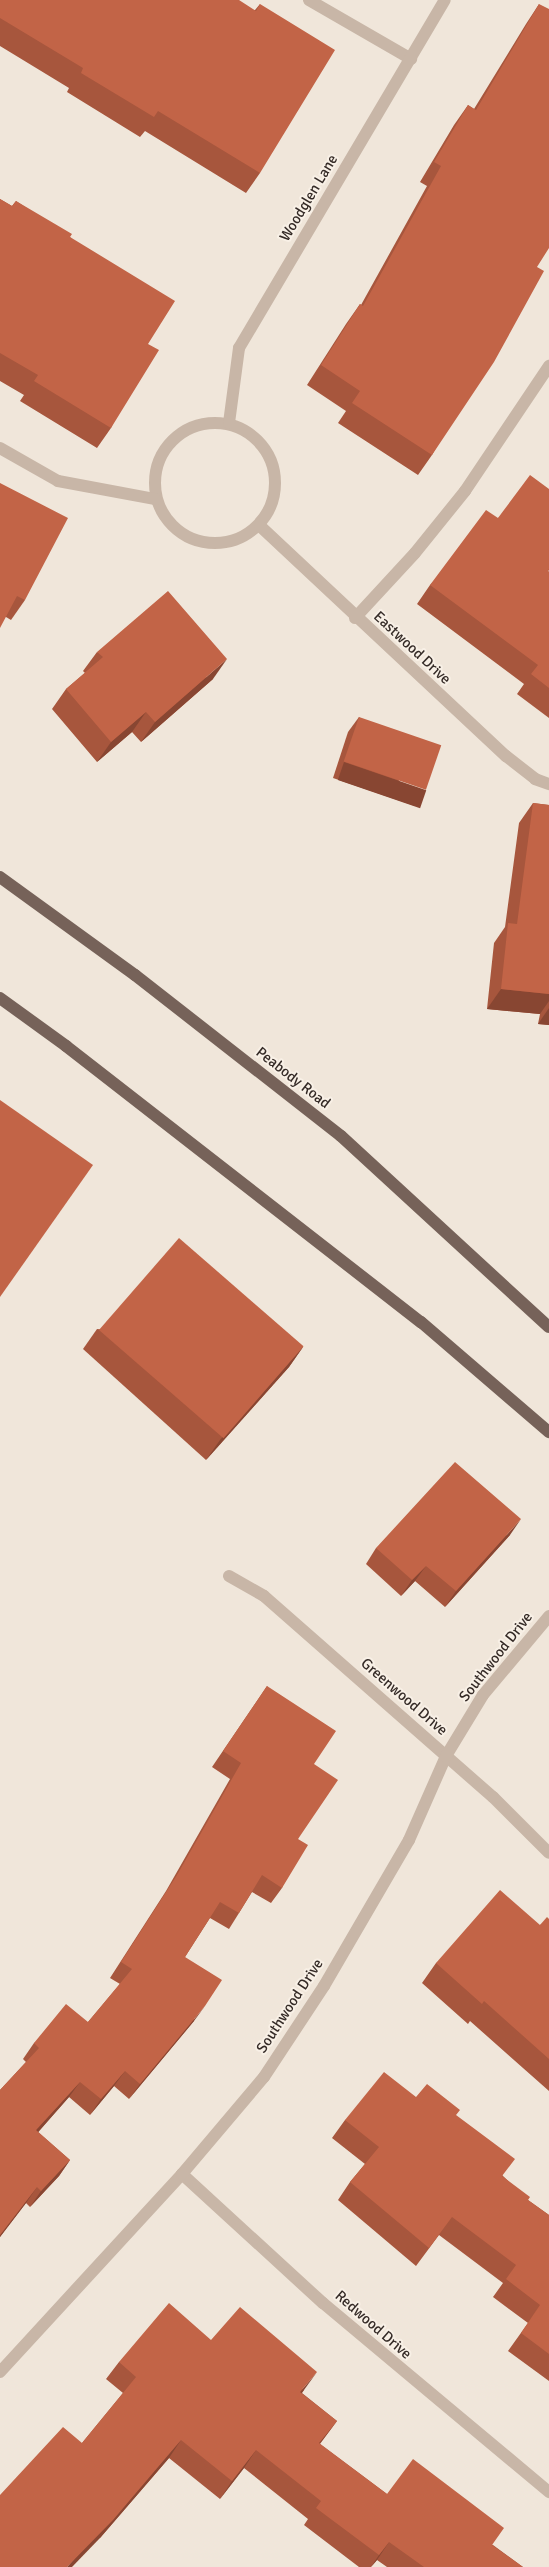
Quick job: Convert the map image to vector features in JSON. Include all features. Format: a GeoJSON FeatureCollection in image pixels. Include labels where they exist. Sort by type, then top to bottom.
{"type":"FeatureCollection","features":[{"type":"Feature","properties":{"kind":"main road","name":"Peabody Road"},"geometry":{"type":"LineString","coordinates":[[0,877],[135,975],[340,1136],[549,1326]]}},
{"type":"Feature","properties":{"kind":"main road"},"geometry":{"type":"LineString","coordinates":[[0,998],[66,1046],[421,1322],[549,1432]]}},
{"type":"Feature","properties":{"kind":"street"},"geometry":{"type":"LineString","coordinates":[[309,0],[411,59]]}},
{"type":"Feature","properties":{"kind":"street","name":"Woodglen Lane"},"geometry":{"type":"LineString","coordinates":[[229,423],[239,348],[445,0]]}},
{"type":"Feature","properties":{"kind":"street"},"geometry":{"type":"LineString","coordinates":[[355,618],[415,553],[466,491],[549,366]]}},
{"type":"Feature","properties":{"kind":"street"},"geometry":{"type":"LineString","coordinates":[[229,423],[258,438],[274,465],[275,498],[260,526],[232,542],[199,543],[171,527],[155,498],[156,467],[172,440],[198,424],[229,423]]}},
{"type":"Feature","properties":{"kind":"street"},"geometry":{"type":"LineString","coordinates":[[0,448],[58,481],[155,498]]}},
{"type":"Feature","properties":{"kind":"street","name":"Eastwood Drive"},"geometry":{"type":"LineString","coordinates":[[260,526],[355,618],[506,756],[535,779],[549,784]]}},
{"type":"Feature","properties":{"kind":"street","name":"Greenwood Drive"},"geometry":{"type":"LineString","coordinates":[[229,1576],[264,1596],[446,1756],[549,1852]]}},
{"type":"Feature","properties":{"kind":"street","name":"Southwood Drive"},"geometry":{"type":"LineString","coordinates":[[0,2372],[182,2174],[264,2077],[324,1986],[409,1840],[446,1756],[483,1695],[549,1616]]}},
{"type":"Feature","properties":{"kind":"street","name":"Redwood Drive"},"geometry":{"type":"LineString","coordinates":[[182,2174],[330,2310],[549,2492]]}},
{"type":"Feature","properties":{"kind":"building"},"geometry":{"type":"Polygon","coordinates":[[[0,0],[239,0],[256,11],[260,4],[335,50],[260,173],[158,111],[154,117],[81,73],[83,68],[0,18],[0,0]]]}},
{"type":"Feature","properties":{"kind":"building"},"geometry":{"type":"Polygon","coordinates":[[[539,4],[549,9],[549,248],[537,267],[544,271],[494,362],[432,455],[352,403],[360,391],[321,365],[360,304],[363,306],[441,166],[434,162],[468,105],[476,110],[539,4]]]}},
{"type":"Feature","properties":{"kind":"building"},"geometry":{"type":"Polygon","coordinates":[[[0,199],[12,206],[16,201],[72,234],[70,237],[175,301],[148,344],[159,350],[111,428],[34,381],[38,375],[0,353],[0,199]]]}},
{"type":"Feature","properties":{"kind":"building"},"geometry":{"type":"Polygon","coordinates":[[[530,475],[549,489],[549,688],[531,674],[538,665],[430,585],[486,510],[498,518],[530,475]]]}},
{"type":"Feature","properties":{"kind":"building"},"geometry":{"type":"Polygon","coordinates":[[[0,483],[68,518],[25,600],[17,596],[0,628],[0,483]]]}},
{"type":"Feature","properties":{"kind":"building"},"geometry":{"type":"Polygon","coordinates":[[[168,591],[227,659],[155,722],[146,712],[111,742],[66,689],[103,657],[97,652],[168,591]]]}},
{"type":"Feature","properties":{"kind":"building"},"geometry":{"type":"Polygon","coordinates":[[[359,717],[441,745],[426,790],[344,761],[359,717]]]}},
{"type":"Feature","properties":{"kind":"building"},"geometry":{"type":"Polygon","coordinates":[[[533,803],[549,805],[549,994],[501,989],[508,923],[517,924],[533,803]]]}},
{"type":"Feature","properties":{"kind":"building"},"geometry":{"type":"Polygon","coordinates":[[[0,1100],[93,1165],[0,1297],[0,1100]]]}},
{"type":"Feature","properties":{"kind":"building"},"geometry":{"type":"Polygon","coordinates":[[[179,1238],[304,1346],[223,1438],[99,1330],[179,1238]]]}},
{"type":"Feature","properties":{"kind":"building"},"geometry":{"type":"Polygon","coordinates":[[[455,1462],[521,1519],[456,1591],[426,1566],[412,1580],[376,1548],[455,1462]]]}},
{"type":"Feature","properties":{"kind":"building"},"geometry":{"type":"Polygon","coordinates":[[[267,1686],[336,1731],[314,1764],[338,1780],[298,1839],[308,1845],[282,1888],[262,1875],[239,1913],[220,1902],[185,1957],[222,1980],[205,2006],[140,2084],[125,2071],[101,2099],[80,2082],[36,2130],[70,2160],[41,2191],[37,2187],[0,2235],[0,2090],[39,2048],[34,2043],[66,2004],[88,2022],[132,1969],[121,1962],[177,1875],[241,1763],[223,1751],[267,1686]]]}},
{"type":"Feature","properties":{"kind":"building"},"geometry":{"type":"Polygon","coordinates":[[[500,1890],[540,1925],[547,1917],[549,1919],[549,2059],[484,2001],[482,2004],[436,1963],[500,1890]]]}},
{"type":"Feature","properties":{"kind":"building"},"geometry":{"type":"Polygon","coordinates":[[[384,2072],[416,2097],[427,2084],[460,2110],[456,2115],[515,2159],[502,2176],[530,2197],[528,2200],[549,2215],[549,2354],[521,2333],[540,2305],[506,2279],[516,2265],[452,2217],[429,2248],[350,2182],[379,2147],[345,2120],[384,2072]]]}},
{"type":"Feature","properties":{"kind":"building"},"geometry":{"type":"Polygon","coordinates":[[[169,2303],[211,2340],[240,2307],[317,2372],[300,2392],[337,2421],[319,2443],[387,2494],[413,2459],[504,2528],[492,2545],[523,2567],[424,2567],[389,2542],[379,2555],[316,2508],[321,2501],[256,2450],[232,2481],[181,2440],[113,2520],[67,2567],[0,2567],[0,2495],[63,2427],[82,2443],[136,2377],[119,2362],[169,2303]]]}}]}
